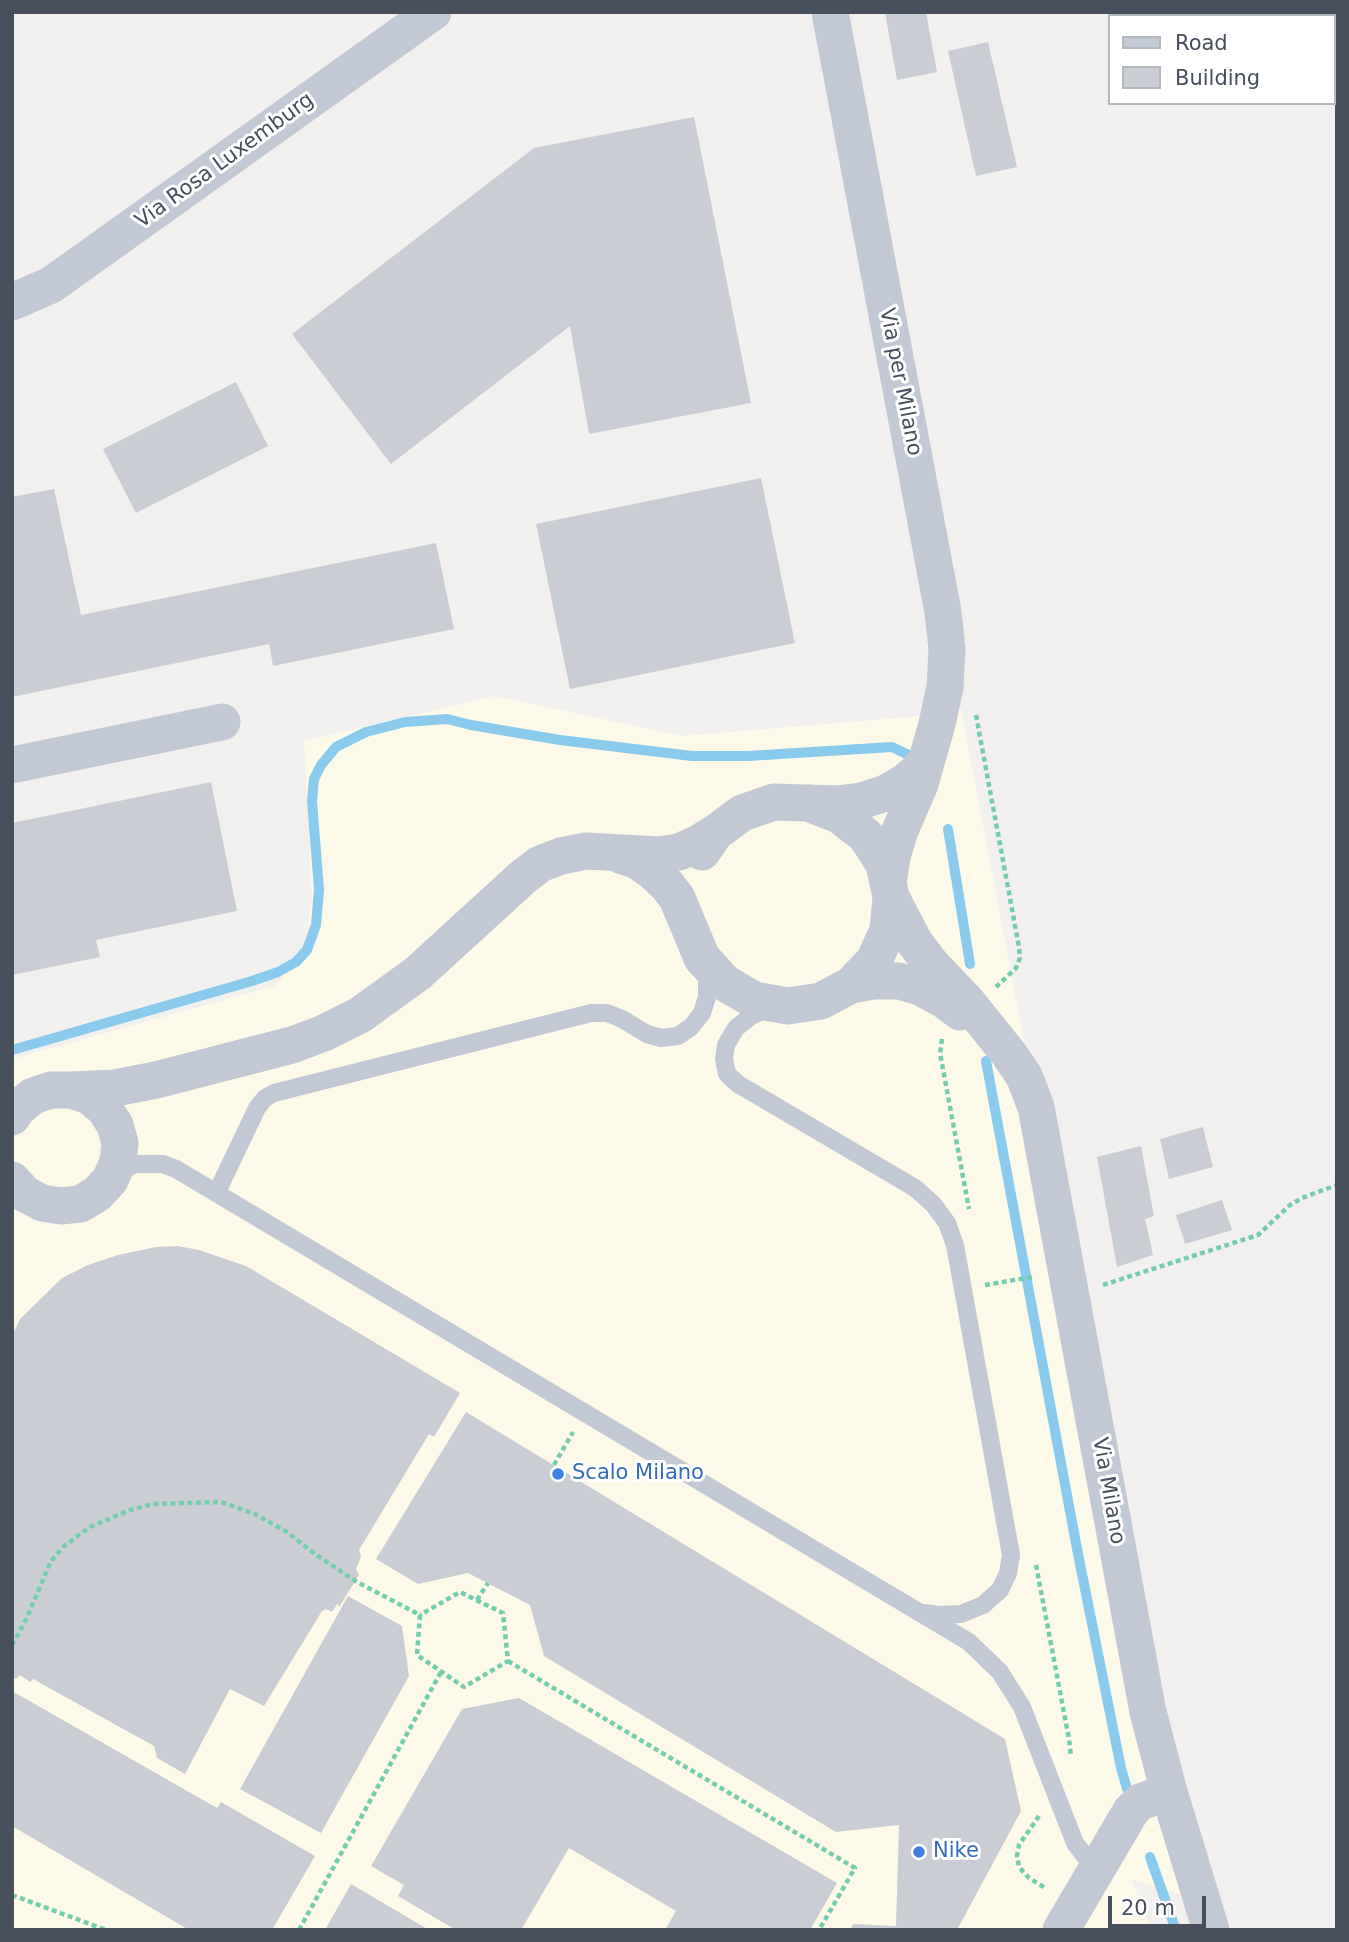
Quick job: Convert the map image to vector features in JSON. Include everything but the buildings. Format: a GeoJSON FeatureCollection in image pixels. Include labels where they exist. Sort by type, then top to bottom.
{"type":"FeatureCollection","features":[{"type":"Feature","properties":{"kind":"street","name":"Via Rosa Luxemburg"},"geometry":{"type":"LineString","coordinates":[[12,302],[51,285],[433,12]]}},
{"type":"Feature","properties":{"kind":"street","name":"Via per Milano"},"geometry":{"type":"LineString","coordinates":[[830,12],[943,612],[947,649],[945,687],[930,753],[899,833],[892,857],[890,890]]}},
{"type":"Feature","properties":{"kind":"street"},"geometry":{"type":"LineString","coordinates":[[12,765],[222,722]]}},
{"type":"Feature","properties":{"kind":"street"},"geometry":{"type":"LineString","coordinates":[[12,1117],[18,1108],[33,1096],[51,1090],[115,1088],[156,1080],[292,1045],[324,1033],[379,1002],[418,973],[540,864],[586,851],[659,855],[678,852],[697,844],[742,813],[774,802],[838,804],[861,801],[886,793],[905,782],[922,767],[930,753]]}},
{"type":"Feature","properties":{"kind":"street"},"geometry":{"type":"LineString","coordinates":[[808,803],[839,815],[866,835],[884,864],[890,890],[915,943],[1009,1054]]}},
{"type":"Feature","properties":{"kind":"street"},"geometry":{"type":"LineString","coordinates":[[696,943],[687,893],[696,861],[715,833]]}},
{"type":"Feature","properties":{"kind":"street"},"geometry":{"type":"LineString","coordinates":[[610,852],[636,860],[667,884],[677,898],[696,943],[725,983],[754,1000],[788,1006],[821,1000],[851,985],[873,981],[899,981],[920,987],[944,1000],[979,1026],[1009,1054]]}},
{"type":"Feature","properties":{"kind":"street"},"geometry":{"type":"LineString","coordinates":[[851,985],[874,961],[888,930],[890,890]]}},
{"type":"Feature","properties":{"kind":"street","name":"Via Milano"},"geometry":{"type":"LineString","coordinates":[[1009,1054],[1024,1076],[1036,1107],[1148,1712],[1211,1930]]}},
{"type":"Feature","properties":{"kind":"street"},"geometry":{"type":"LineString","coordinates":[[116,1130],[128,1096],[136,1088],[156,1080]]}},
{"type":"Feature","properties":{"kind":"street"},"geometry":{"type":"LineString","coordinates":[[12,1180],[25,1194],[27,1204],[61,1206],[80,1204],[97,1194],[110,1180],[118,1162],[120,1143],[115,1125],[104,1108],[89,1096],[71,1090]]}},
{"type":"Feature","properties":{"kind":"street"},"geometry":{"type":"LineString","coordinates":[[1061,1930],[1131,1811],[1140,1802],[1169,1792]]}},
{"type":"Feature","properties":{"kind":"lane"},"geometry":{"type":"LineString","coordinates":[[217,1192],[257,1108],[265,1098],[274,1093],[591,1013],[607,1013],[647,1034],[661,1038],[678,1037],[691,1027],[702,1013],[707,997],[707,980],[696,943]]}},
{"type":"Feature","properties":{"kind":"lane"},"geometry":{"type":"LineString","coordinates":[[777,1004],[751,1016],[736,1028],[726,1045],[724,1059],[727,1074],[738,1084],[915,1188],[933,1204],[947,1223],[955,1245],[1012,1555],[1000,1590],[983,1605],[961,1614],[920,1613]]}},
{"type":"Feature","properties":{"kind":"lane"},"geometry":{"type":"LineString","coordinates":[[110,1180],[123,1169],[135,1164],[163,1164],[176,1169],[969,1642],[1000,1672],[1022,1707],[1075,1843],[1084,1855],[1099,1865]]}},
{"type":"Feature","properties":{"kind":"path"},"geometry":{"type":"LineString","coordinates":[[1072,1295],[1258,1235],[1290,1205],[1337,1185]]}},
{"type":"Feature","properties":{"kind":"path"},"geometry":{"type":"LineString","coordinates":[[996,1283],[1033,1276]]}},
{"type":"Feature","properties":{"kind":"path"},"geometry":{"type":"LineString","coordinates":[[554,1465],[584,1412]]}},
{"type":"Feature","properties":{"kind":"path"},"geometry":{"type":"LineString","coordinates":[[12,1645],[51,1561],[63,1547],[90,1527],[130,1510],[153,1504],[221,1502],[255,1514],[286,1532],[357,1582],[420,1615]]}},
{"type":"Feature","properties":{"kind":"path"},"geometry":{"type":"LineString","coordinates":[[477,1600],[488,1583]]}},
{"type":"Feature","properties":{"kind":"path"},"geometry":{"type":"LineString","coordinates":[[420,1615],[460,1592],[503,1613],[508,1661]]}},
{"type":"Feature","properties":{"kind":"path"},"geometry":{"type":"LineString","coordinates":[[420,1615],[417,1655],[464,1687],[508,1661]]}},
{"type":"Feature","properties":{"kind":"path"},"geometry":{"type":"LineString","coordinates":[[508,1661],[855,1868],[820,1930]]}},
{"type":"Feature","properties":{"kind":"path"},"geometry":{"type":"LineString","coordinates":[[299,1930],[441,1672]]}},
{"type":"Feature","properties":{"kind":"path"},"geometry":{"type":"LineString","coordinates":[[12,1895],[106,1930]]}},
{"type":"Feature","properties":{"kind":"shaded area","name":"Scalo Milano"},"geometry":{"type":"Polygon","coordinates":[[[495,696],[682,736],[910,717],[961,709],[1072,1295],[1202,1901],[1131,1879],[1152,1930],[12,1930],[12,1059],[274,986],[306,951],[312,895],[304,741],[495,696]]]}},
{"type":"Feature","properties":{"kind":"waterway"},"geometry":{"type":"LineString","coordinates":[[12,1050],[252,981],[296,962],[307,950],[316,925],[319,890],[312,801],[314,779],[321,765],[336,747],[366,732],[405,722],[447,719],[560,740],[692,756],[748,756],[892,747],[915,758]]}},
{"type":"Feature","properties":{"kind":"waterway"},"geometry":{"type":"LineString","coordinates":[[948,829],[970,964]]}},
{"type":"Feature","properties":{"kind":"waterway"},"geometry":{"type":"LineString","coordinates":[[986,1061],[1078,1554],[1127,1789]]}},
{"type":"Feature","properties":{"kind":"waterway"},"geometry":{"type":"LineString","coordinates":[[1150,1857],[1176,1930]]}},
{"type":"Feature","properties":{"kind":"place","name":"Scalo Milano"},"geometry":{"type":"Point","coordinates":[558,1474]}},
{"type":"Feature","properties":{"kind":"place","name":"Nike"},"geometry":{"type":"Point","coordinates":[919,1852]}}]}
